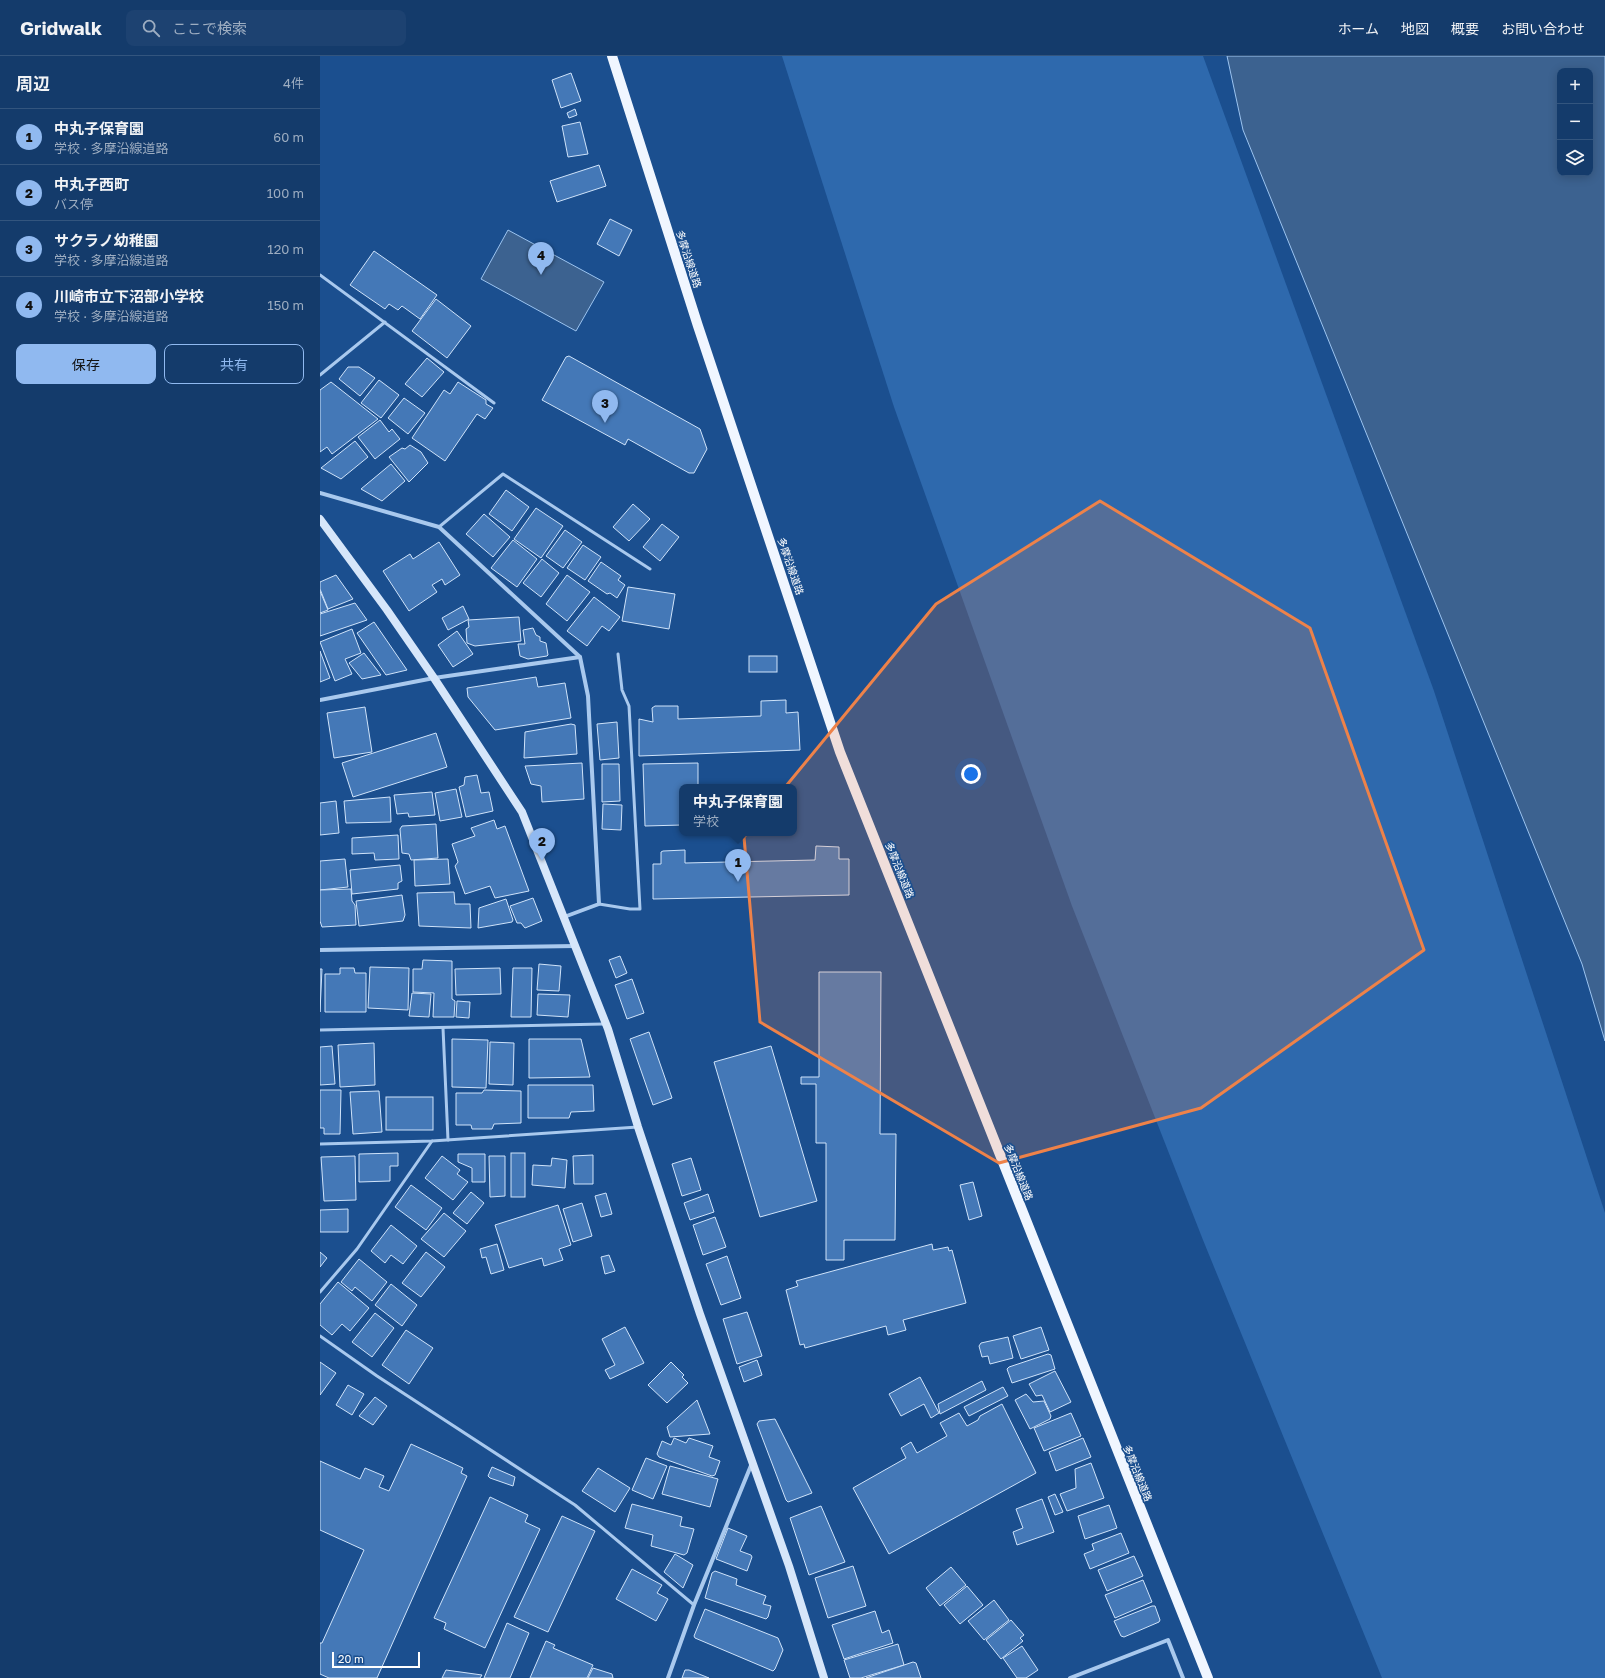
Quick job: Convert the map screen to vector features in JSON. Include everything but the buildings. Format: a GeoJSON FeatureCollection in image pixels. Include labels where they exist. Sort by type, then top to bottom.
{"type":"FeatureCollection","features":[{"type":"Feature","properties":{"kind":"main road","name":"多摩沿線道路"},"geometry":{"type":"LineString","coordinates":[[612,56],[698,326],[840,752],[1208,1678]]}},
{"type":"Feature","properties":{"kind":"street"},"geometry":{"type":"LineString","coordinates":[[320,493],[439,527],[580,658],[588,696],[599,904],[564,917]]}},
{"type":"Feature","properties":{"kind":"street"},"geometry":{"type":"LineString","coordinates":[[320,519],[387,610],[434,678],[522,812],[606,1024],[638,1127],[789,1566],[824,1678]]}},
{"type":"Feature","properties":{"kind":"street"},"geometry":{"type":"LineString","coordinates":[[320,700],[434,678],[580,658]]}},
{"type":"Feature","properties":{"kind":"street"},"geometry":{"type":"LineString","coordinates":[[320,950],[576,946]]}},
{"type":"Feature","properties":{"kind":"street"},"geometry":{"type":"LineString","coordinates":[[668,1678],[694,1605],[752,1462]]}},
{"type":"Feature","properties":{"kind":"street"},"geometry":{"type":"LineString","coordinates":[[1070,1678],[1168,1640],[1183,1678]]}},
{"type":"Feature","properties":{"kind":"lane"},"geometry":{"type":"LineString","coordinates":[[320,275],[494,403]]}},
{"type":"Feature","properties":{"kind":"lane"},"geometry":{"type":"LineString","coordinates":[[320,375],[385,322]]}},
{"type":"Feature","properties":{"kind":"lane"},"geometry":{"type":"LineString","coordinates":[[439,527],[504,474],[650,569]]}},
{"type":"Feature","properties":{"kind":"lane"},"geometry":{"type":"LineString","coordinates":[[599,904],[630,909],[640,909],[629,706],[622,690],[618,654]]}},
{"type":"Feature","properties":{"kind":"lane"},"geometry":{"type":"LineString","coordinates":[[320,1030],[606,1024]]}},
{"type":"Feature","properties":{"kind":"lane"},"geometry":{"type":"LineString","coordinates":[[443,1028],[448,1140]]}},
{"type":"Feature","properties":{"kind":"lane"},"geometry":{"type":"LineString","coordinates":[[320,1144],[432,1141],[638,1127]]}},
{"type":"Feature","properties":{"kind":"lane"},"geometry":{"type":"LineString","coordinates":[[320,1292],[357,1248],[432,1141]]}},
{"type":"Feature","properties":{"kind":"lane"},"geometry":{"type":"LineString","coordinates":[[320,1336],[377,1376],[574,1505],[694,1605]]}},
{"type":"Feature","properties":{"kind":"highlighted area"},"geometry":{"type":"Polygon","coordinates":[[[1100,501],[1310,628],[1424,950],[1201,1108],[999,1163],[760,1022],[744,837],[936,604],[1100,501]]]}},
{"type":"Feature","properties":{"kind":"shaded area"},"geometry":{"type":"Polygon","coordinates":[[[782,56],[1203,56],[1434,691],[1605,1213],[1605,1678],[1382,1678],[1203,1240],[1072,906],[894,407],[782,56]]]}},
{"type":"Feature","properties":{"kind":"shaded area"},"geometry":{"type":"Polygon","coordinates":[[[1227,56],[1605,56],[1605,1041],[1582,964],[1243,130],[1227,56]]]}},
{"type":"Feature","properties":{"kind":"shaded area"},"geometry":{"type":"Polygon","coordinates":[[[508,230],[604,282],[576,331],[481,279],[508,230]]]}},
{"type":"Feature","properties":{"kind":"place","name":"川崎市立下沼部小学校"},"geometry":{"type":"Point","coordinates":[541,275]}},
{"type":"Feature","properties":{"kind":"place","name":"サクラノ幼稚園"},"geometry":{"type":"Point","coordinates":[605,423]}},
{"type":"Feature","properties":{"kind":"place","name":"中丸子西町"},"geometry":{"type":"Point","coordinates":[542,861]}},
{"type":"Feature","properties":{"kind":"place","name":"中丸子保育園"},"geometry":{"type":"Point","coordinates":[738,882]}}]}
